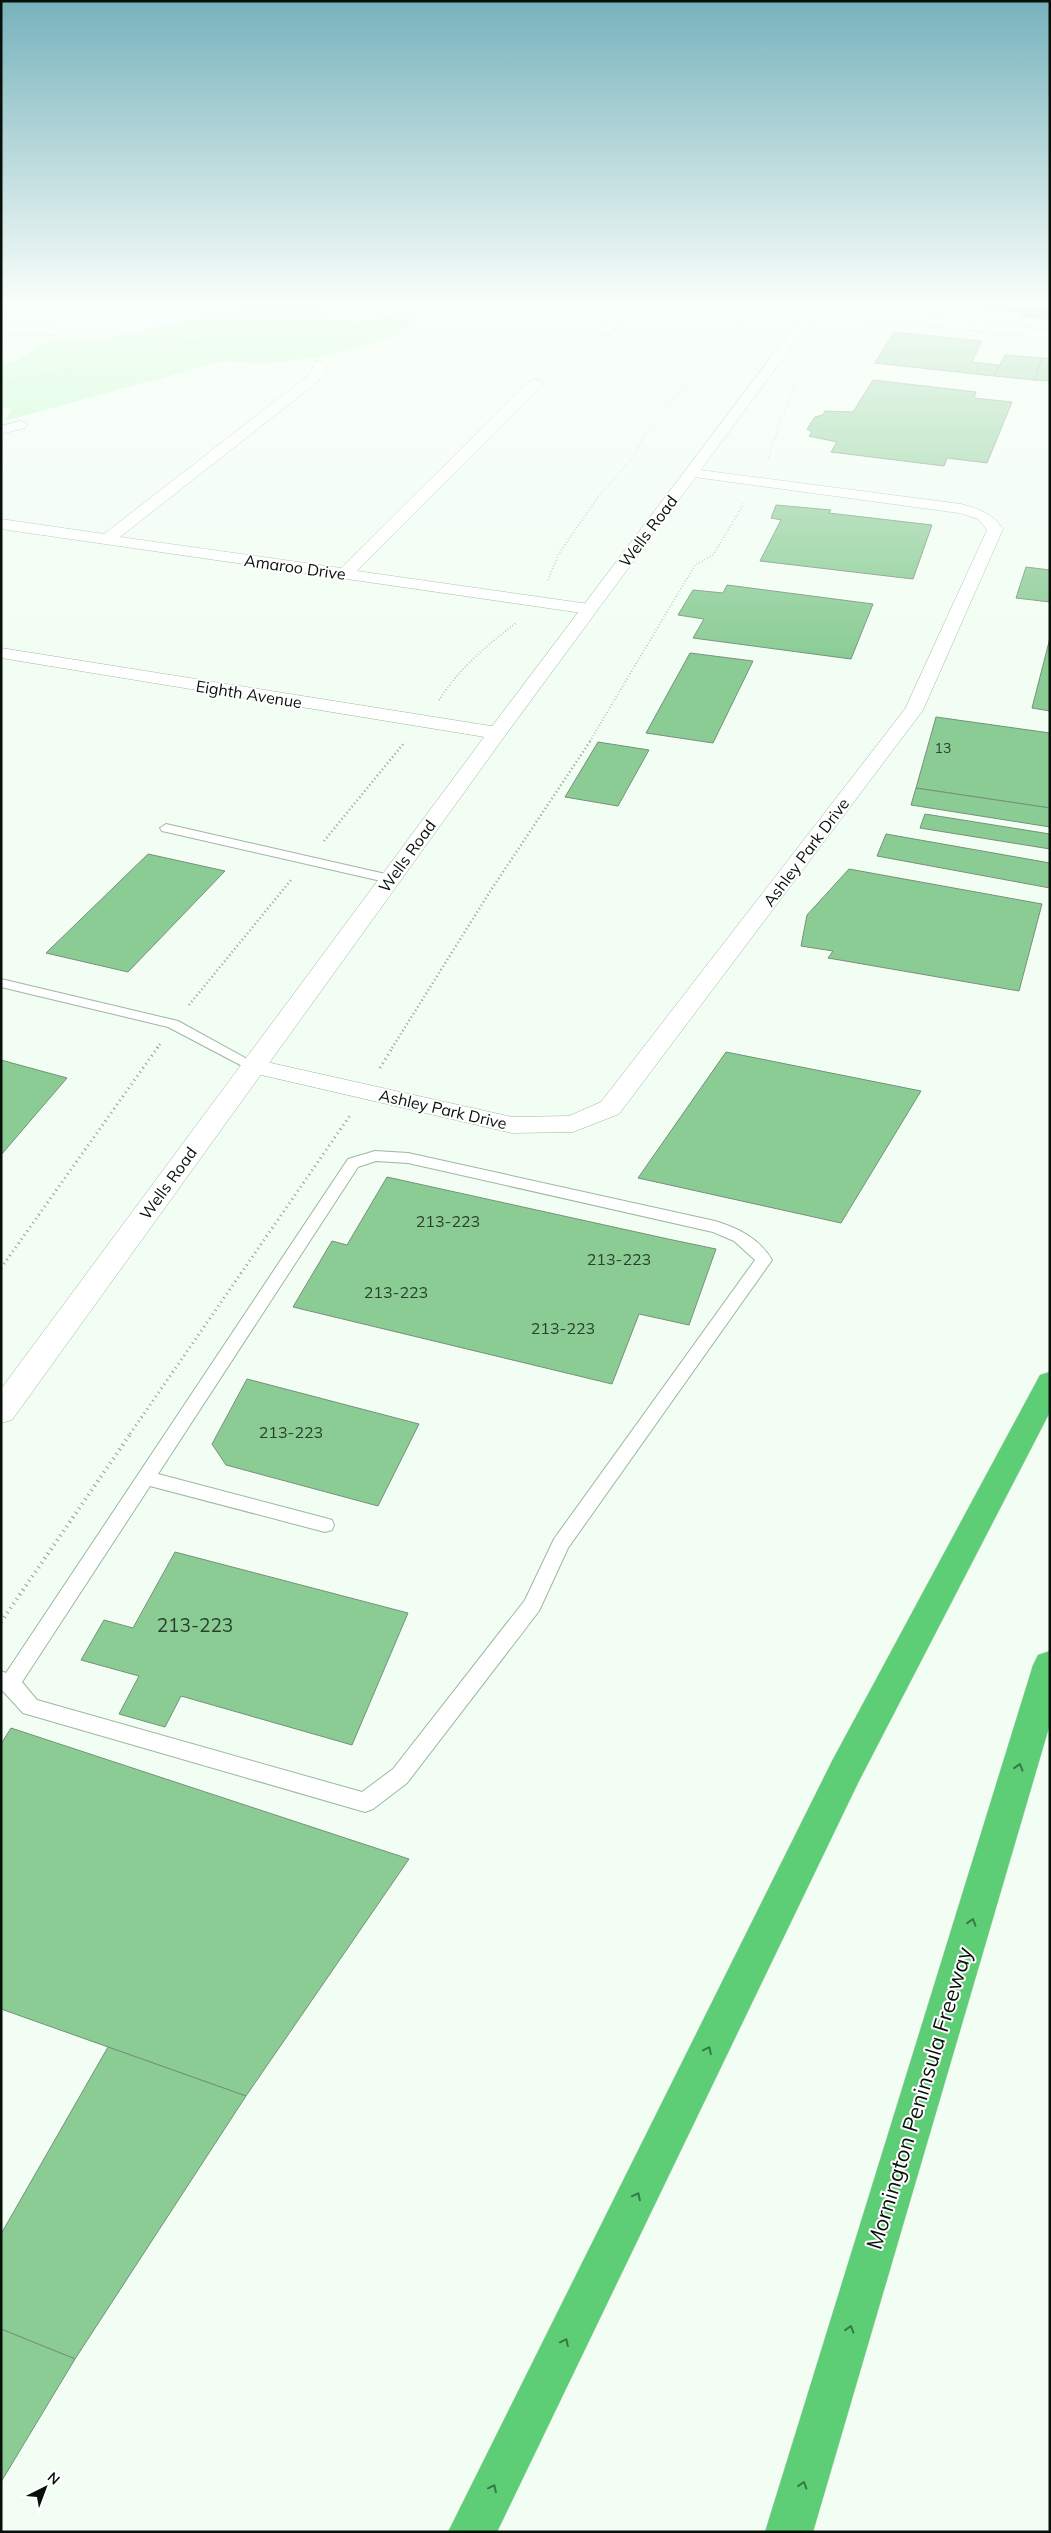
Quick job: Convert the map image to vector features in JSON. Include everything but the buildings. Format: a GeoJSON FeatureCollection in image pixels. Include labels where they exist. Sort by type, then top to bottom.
{"type":"FeatureCollection","features":[{"type":"Feature","properties":{"kind":"highway"},"geometry":{"type":"LineString","coordinates":[[472,2532],[845,1772],[1050,1383]]}},
{"type":"Feature","properties":{"kind":"highway","name":"Mornington Peninsula Freeway"},"geometry":{"type":"LineString","coordinates":[[789,2532],[1050,1665]]}},
{"type":"Feature","properties":{"kind":"street"},"geometry":{"type":"LineString","coordinates":[[106,540],[257,422]]}},
{"type":"Feature","properties":{"kind":"street"},"geometry":{"type":"LineString","coordinates":[[344,574],[497,422]]}},
{"type":"Feature","properties":{"kind":"street","name":"Wells Road"},"geometry":{"type":"LineString","coordinates":[[1,1412],[496,733],[730,422]]}},
{"type":"Feature","properties":{"kind":"street"},"geometry":{"type":"LineString","coordinates":[[1,430],[20,425]]}},
{"type":"Feature","properties":{"kind":"street","name":"Ashley Park Drive"},"geometry":{"type":"LineString","coordinates":[[253,1066],[512,1125],[573,1124],[610,1108],[914,710],[995,529],[983,516],[961,509],[692,474]]}},
{"type":"Feature","properties":{"kind":"street","name":"Amaroo Drive"},"geometry":{"type":"LineString","coordinates":[[1,524],[589,608]]}},
{"type":"Feature","properties":{"kind":"street","name":"Eighth Avenue"},"geometry":{"type":"LineString","coordinates":[[1,653],[496,733]]}},
{"type":"Feature","properties":{"kind":"lane"},"geometry":{"type":"LineString","coordinates":[[166,828],[390,879]]}},
{"type":"Feature","properties":{"kind":"lane"},"geometry":{"type":"LineString","coordinates":[[1,983],[173,1024],[253,1066]]}},
{"type":"Feature","properties":{"kind":"lane"},"geometry":{"type":"LineString","coordinates":[[375,1156],[408,1158],[692,1221],[736,1232],[750,1243],[764,1260],[561,1544],[532,1605],[400,1776],[366,1802],[30,1707],[6,1682],[145,1478],[353,1162],[375,1156]]}},
{"type":"Feature","properties":{"kind":"lane"},"geometry":{"type":"LineString","coordinates":[[145,1478],[325,1525]]}},
{"type":"Feature","properties":{"kind":"path"},"geometry":{"type":"LineString","coordinates":[[1,1268],[173,1024],[421,722],[433,711],[446,689],[496,637],[520,621],[545,614],[554,604],[560,592],[548,583],[548,574],[586,512],[600,493],[630,461],[654,422]]}},
{"type":"Feature","properties":{"kind":"path"},"geometry":{"type":"LineString","coordinates":[[1,1622],[334,1140],[491,890],[589,743],[695,565],[714,555],[758,482],[782,422]]}}]}
